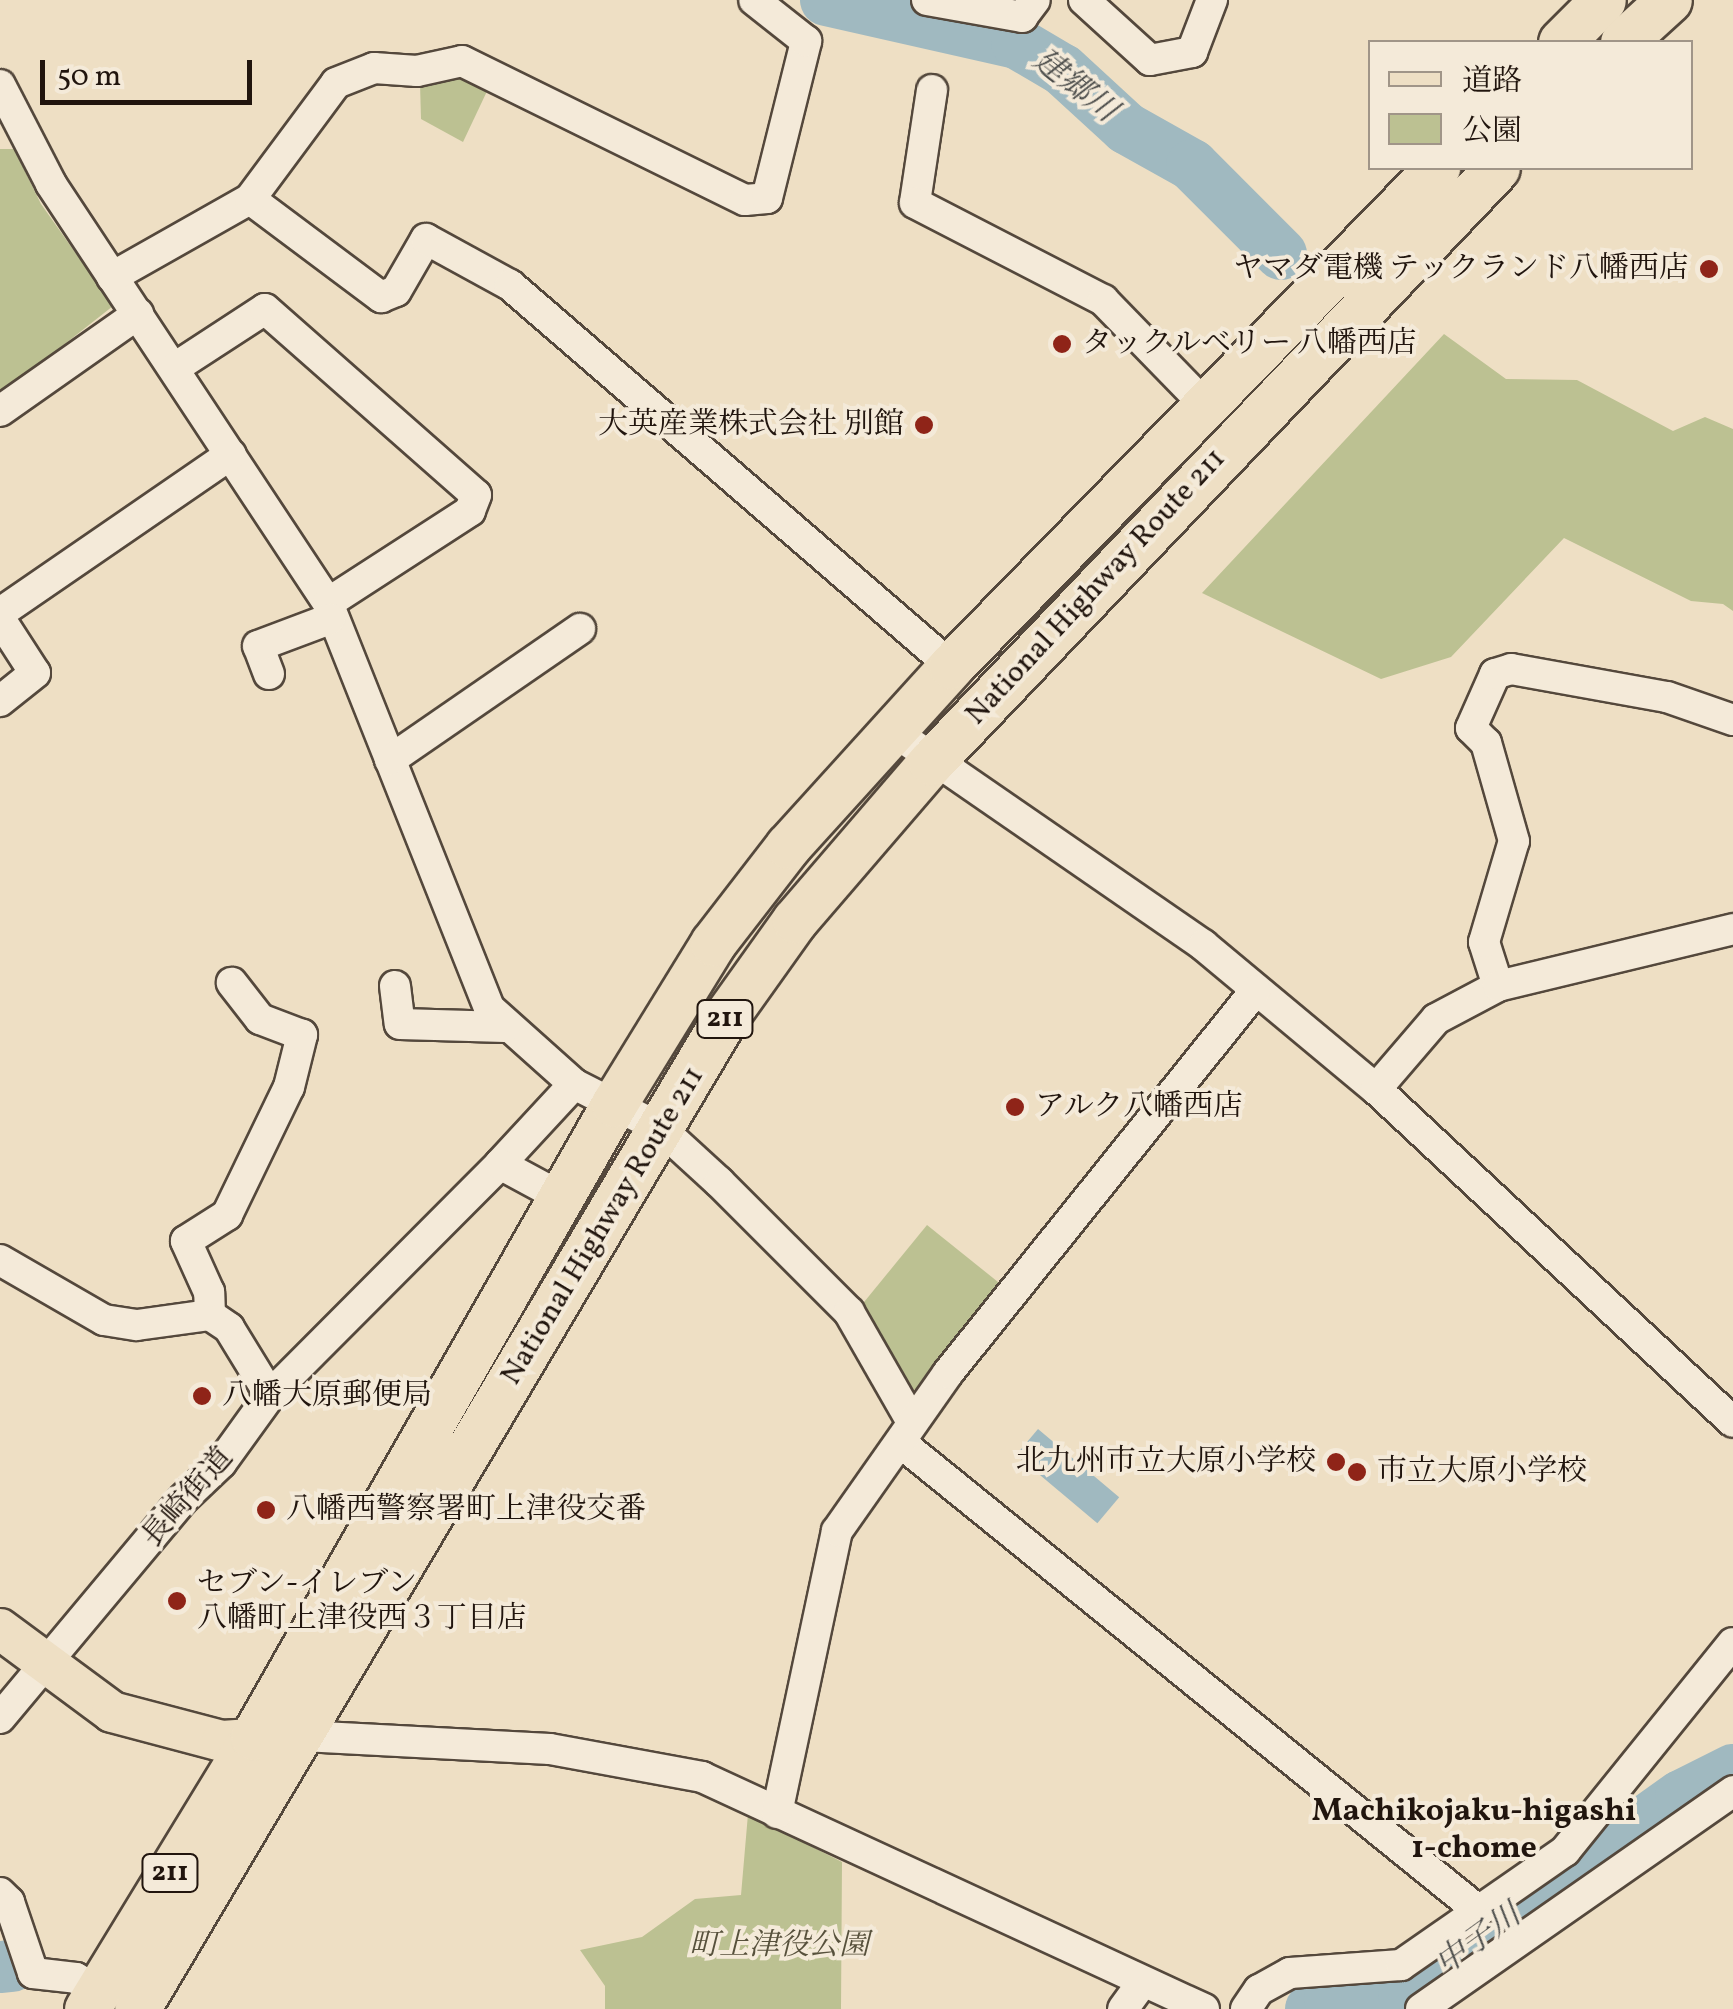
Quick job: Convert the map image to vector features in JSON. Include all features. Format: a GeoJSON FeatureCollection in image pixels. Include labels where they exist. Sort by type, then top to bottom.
{"type":"FeatureCollection","features":[{"type":"Feature","properties":{"kind":"highway"},"geometry":{"type":"LineString","coordinates":[[1564,40],[1604,0]]}},
{"type":"Feature","properties":{"kind":"highway"},"geometry":{"type":"LineString","coordinates":[[1625,40],[1670,0]]}},
{"type":"Feature","properties":{"kind":"highway","name":"National Highway Route 211"},"geometry":{"type":"LineString","coordinates":[[108,2003],[253,1737],[614,1104],[712,944],[788,846],[951,666],[1435,170]]}},
{"type":"Feature","properties":{"kind":"highway","name":"National Highway Route 211"},"geometry":{"type":"LineString","coordinates":[[108,2003],[303,1736],[725,1018],[796,920],[931,762],[1496,170]]}},
{"type":"Feature","properties":{"kind":"main road"},"geometry":{"type":"LineString","coordinates":[[0,1629],[112,1712],[222,1741],[303,1736]]}},
{"type":"Feature","properties":{"kind":"street"},"geometry":{"type":"LineString","coordinates":[[112,278],[250,199],[336,83],[374,68],[417,71],[462,62],[745,200],[767,198],[806,42],[754,0]]}},
{"type":"Feature","properties":{"kind":"street"},"geometry":{"type":"LineString","coordinates":[[927,0],[1022,18],[1035,0]]}},
{"type":"Feature","properties":{"kind":"street"},"geometry":{"type":"LineString","coordinates":[[1084,0],[1150,60],[1192,52],[1212,0]]}},
{"type":"Feature","properties":{"kind":"street"},"geometry":{"type":"LineString","coordinates":[[0,85],[11,130],[176,367],[329,611],[476,981],[505,1028],[574,1084],[660,1128],[848,1312],[907,1433],[1479,1911]]}},
{"type":"Feature","properties":{"kind":"street"},"geometry":{"type":"LineString","coordinates":[[932,90],[915,203],[1103,300],[1206,406]]}},
{"type":"Feature","properties":{"kind":"street"},"geometry":{"type":"LineString","coordinates":[[250,199],[381,296],[396,292],[426,238],[510,285],[951,666]]}},
{"type":"Feature","properties":{"kind":"street"},"geometry":{"type":"LineString","coordinates":[[176,367],[266,309],[476,495],[470,511],[329,611],[258,647]]}},
{"type":"Feature","properties":{"kind":"street"},"geometry":{"type":"LineString","coordinates":[[0,411],[138,314]]}},
{"type":"Feature","properties":{"kind":"street"},"geometry":{"type":"LineString","coordinates":[[0,701],[36,673],[0,616],[231,454]]}},
{"type":"Feature","properties":{"kind":"street"},"geometry":{"type":"LineString","coordinates":[[390,760],[580,629]]}},
{"type":"Feature","properties":{"kind":"street"},"geometry":{"type":"LineString","coordinates":[[1498,986],[1484,942],[1514,841],[1486,743],[1471,728],[1495,674],[1511,669],[1647,694],[1733,720]]}},
{"type":"Feature","properties":{"kind":"street"},"geometry":{"type":"LineString","coordinates":[[893,730],[931,762],[1203,945],[1376,1090],[1733,1422]]}},
{"type":"Feature","properties":{"kind":"street"},"geometry":{"type":"LineString","coordinates":[[1376,1090],[1436,1019],[1498,986],[1733,929]]}},
{"type":"Feature","properties":{"kind":"street"},"geometry":{"type":"LineString","coordinates":[[210,1315],[210,1292],[186,1241],[226,1215],[289,1088],[302,1035],[260,1019],[232,984]]}},
{"type":"Feature","properties":{"kind":"street"},"geometry":{"type":"LineString","coordinates":[[395,986],[400,1024],[505,1028]]}},
{"type":"Feature","properties":{"kind":"street"},"geometry":{"type":"LineString","coordinates":[[778,1813],[837,1531],[907,1433],[1255,991]]}},
{"type":"Feature","properties":{"kind":"street","name":"長崎街道"},"geometry":{"type":"LineString","coordinates":[[0,1718],[49,1666],[182,1500],[221,1463],[270,1395],[500,1164],[574,1084]]}},
{"type":"Feature","properties":{"kind":"street"},"geometry":{"type":"LineString","coordinates":[[500,1164],[563,1198]]}},
{"type":"Feature","properties":{"kind":"street"},"geometry":{"type":"LineString","coordinates":[[0,1260],[104,1320],[137,1325],[210,1315],[229,1328],[270,1395]]}},
{"type":"Feature","properties":{"kind":"street"},"geometry":{"type":"LineString","coordinates":[[1246,2009],[1259,1990],[1290,1974],[1401,1965],[1565,1851],[1733,1642]]}},
{"type":"Feature","properties":{"kind":"street"},"geometry":{"type":"LineString","coordinates":[[303,1736],[550,1749],[702,1778],[1204,2009]]}},
{"type":"Feature","properties":{"kind":"street"},"geometry":{"type":"LineString","coordinates":[[1421,2009],[1592,1885],[1733,1791]]}},
{"type":"Feature","properties":{"kind":"street"},"geometry":{"type":"LineString","coordinates":[[1565,1851],[1592,1885]]}},
{"type":"Feature","properties":{"kind":"street"},"geometry":{"type":"LineString","coordinates":[[0,1892],[10,1902],[34,1973],[76,1978],[108,2003]]}},
{"type":"Feature","properties":{"kind":"street"},"geometry":{"type":"LineString","coordinates":[[1123,2009],[1143,1981]]}},
{"type":"Feature","properties":{"kind":"green space"},"geometry":{"type":"Polygon","coordinates":[[[459,71],[489,87],[463,142],[421,119],[420,83],[459,71]]]}},
{"type":"Feature","properties":{"kind":"green space"},"geometry":{"type":"Polygon","coordinates":[[[0,149],[14,149],[41,204],[113,306],[0,395],[0,149]]]}},
{"type":"Feature","properties":{"kind":"green space"},"geometry":{"type":"Polygon","coordinates":[[[1444,334],[1506,379],[1577,380],[1673,431],[1705,417],[1733,429],[1733,611],[1723,604],[1691,601],[1564,538],[1451,657],[1381,679],[1202,593],[1444,334]]]}},
{"type":"Feature","properties":{"kind":"green space"},"geometry":{"type":"Polygon","coordinates":[[[927,1225],[1003,1286],[924,1387],[908,1391],[860,1307],[927,1225]]]}},
{"type":"Feature","properties":{"kind":"green space","name":"町上津役公園"},"geometry":{"type":"Polygon","coordinates":[[[748,1814],[842,1862],[841,2009],[605,2009],[605,1986],[580,1950],[642,1937],[695,1899],[741,1895],[748,1814]]]}},
{"type":"Feature","properties":{"kind":"water"},"geometry":{"type":"Polygon","coordinates":[[[1038,1429],[1119,1497],[1097,1523],[1016,1455],[1038,1429]]]}},
{"type":"Feature","properties":{"kind":"waterway","name":"建郷川"},"geometry":{"type":"LineString","coordinates":[[826,0],[1017,43],[1063,70],[1126,128],[1192,165],[1281,254]]}},
{"type":"Feature","properties":{"kind":"waterway","name":"中子川"},"geometry":{"type":"LineString","coordinates":[[1311,2009],[1330,1999],[1404,1994],[1681,1796],[1733,1770]]}},
{"type":"Feature","properties":{"kind":"waterway"},"geometry":{"type":"LineString","coordinates":[[0,1967],[12,1966]]}},
{"type":"Feature","properties":{"kind":"place","name":"ヤマダ電機 テックランド八幡西店"},"geometry":{"type":"Point","coordinates":[1709,269]}},
{"type":"Feature","properties":{"kind":"place","name":"タックルベリー 八幡西店"},"geometry":{"type":"Point","coordinates":[1062,344]}},
{"type":"Feature","properties":{"kind":"place","name":"大英産業株式会社 別館"},"geometry":{"type":"Point","coordinates":[924,425]}},
{"type":"Feature","properties":{"kind":"place","name":"アルク八幡西店"},"geometry":{"type":"Point","coordinates":[1015,1107]}},
{"type":"Feature","properties":{"kind":"place","name":"八幡大原郵便局"},"geometry":{"type":"Point","coordinates":[202,1396]}},
{"type":"Feature","properties":{"kind":"place","name":"北九州市立大原小学校"},"geometry":{"type":"Point","coordinates":[1336,1462]}},
{"type":"Feature","properties":{"kind":"place","name":"市立大原小学校"},"geometry":{"type":"Point","coordinates":[1357,1472]}},
{"type":"Feature","properties":{"kind":"place","name":"八幡西警察署町上津役交番"},"geometry":{"type":"Point","coordinates":[266,1510]}},
{"type":"Feature","properties":{"kind":"place","name":"セブン-イレブン 八幡町上津役西３丁目店"},"geometry":{"type":"Point","coordinates":[177,1601]}},
{"type":"Feature","properties":{"kind":"district","name":"Machikojaku-higashi 1-chome"},"geometry":{"type":"Point","coordinates":[1474,1832]}}]}
